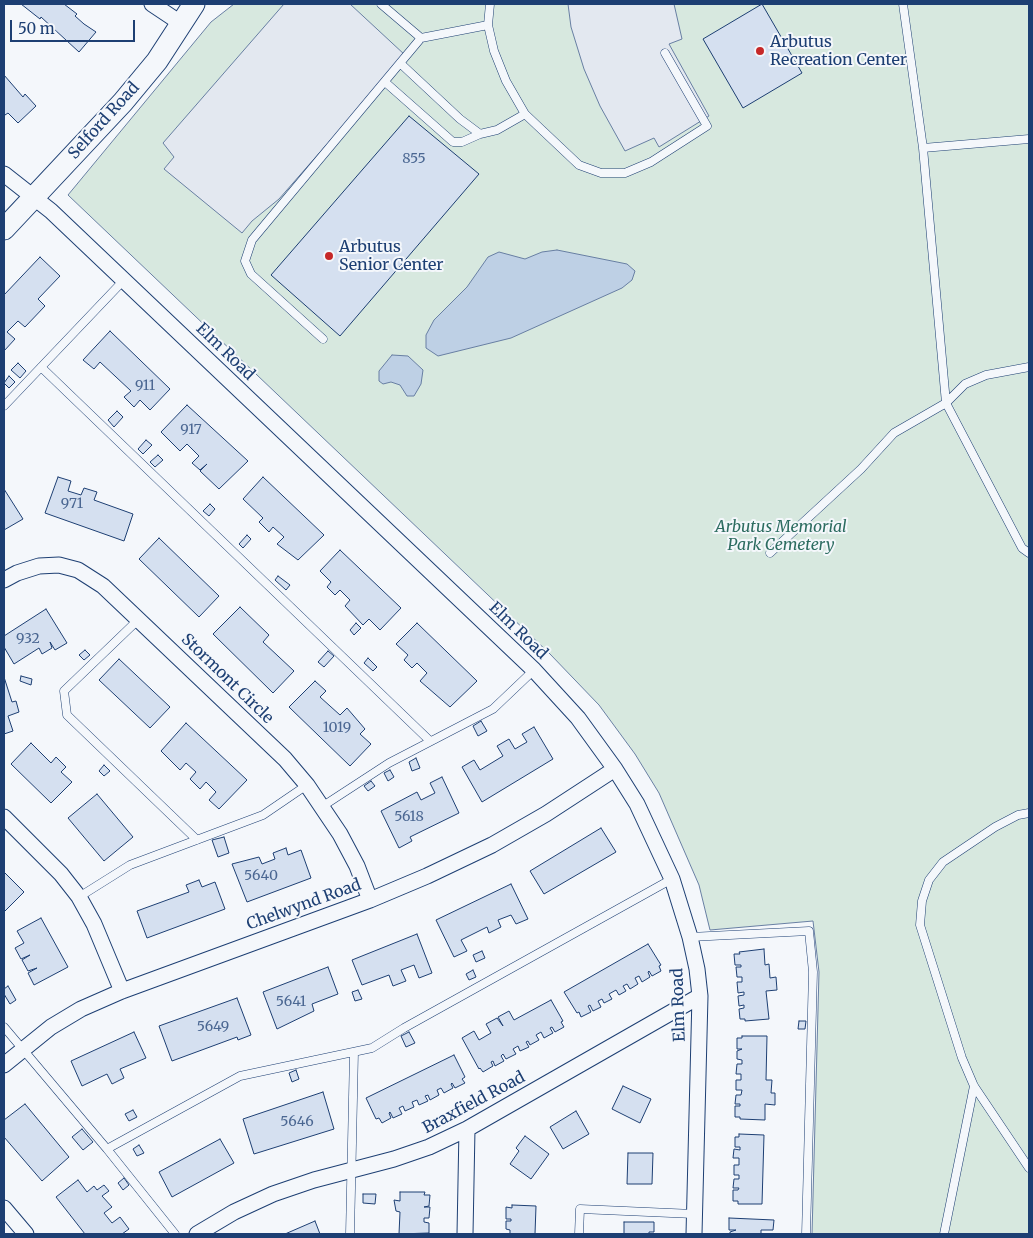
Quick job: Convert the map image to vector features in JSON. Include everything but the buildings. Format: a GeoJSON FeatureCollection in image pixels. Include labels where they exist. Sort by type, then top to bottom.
{"type":"FeatureCollection","features":[{"type":"Feature","properties":{"kind":"street"},"geometry":{"type":"LineString","coordinates":[[152,4],[182,24]]}},
{"type":"Feature","properties":{"kind":"street","name":"Selford Road"},"geometry":{"type":"LineString","coordinates":[[4,229],[123,102],[157,61],[194,4]]}},
{"type":"Feature","properties":{"kind":"street","name":"Elm Road"},"geometry":{"type":"LineString","coordinates":[[4,174],[51,211],[534,670],[578,718],[615,769],[637,804],[672,879],[690,937],[697,969],[700,996],[694,1234]]}},
{"type":"Feature","properties":{"kind":"street","name":"Stormont Circle"},"geometry":{"type":"LineString","coordinates":[[4,580],[17,573],[38,566],[58,564],[78,570],[103,586],[285,759],[323,806],[353,858],[370,900]]}},
{"type":"Feature","properties":{"kind":"street","name":"Chelwynd Road"},"geometry":{"type":"LineString","coordinates":[[4,1065],[50,1027],[81,1009],[122,991],[370,900],[427,876],[492,844],[546,814],[615,769]]}},
{"type":"Feature","properties":{"kind":"street"},"geometry":{"type":"LineString","coordinates":[[4,817],[61,874],[79,897],[108,953],[122,991]]}},
{"type":"Feature","properties":{"kind":"street","name":"Braxfield Road"},"geometry":{"type":"LineString","coordinates":[[197,1234],[234,1212],[273,1194],[314,1180],[429,1147],[467,1129],[700,996]]}},
{"type":"Feature","properties":{"kind":"street"},"geometry":{"type":"LineString","coordinates":[[465,1234],[467,1129]]}},
{"type":"Feature","properties":{"kind":"street"},"geometry":{"type":"LineString","coordinates":[[4,1208],[26,1234]]}},
{"type":"Feature","properties":{"kind":"lane"},"geometry":{"type":"LineString","coordinates":[[381,4],[421,38]]}},
{"type":"Feature","properties":{"kind":"lane"},"geometry":{"type":"LineString","coordinates":[[490,4],[488,25],[494,51],[506,81],[524,114],[579,165],[601,173],[625,173],[652,162],[707,126],[665,53]]}},
{"type":"Feature","properties":{"kind":"lane"},"geometry":{"type":"LineString","coordinates":[[903,4],[923,148],[946,404],[1026,550],[1029,561]]}},
{"type":"Feature","properties":{"kind":"lane"},"geometry":{"type":"LineString","coordinates":[[323,339],[251,274],[245,261],[252,240],[421,38],[488,25]]}},
{"type":"Feature","properties":{"kind":"lane"},"geometry":{"type":"LineString","coordinates":[[400,63],[460,119],[480,134]]}},
{"type":"Feature","properties":{"kind":"lane"},"geometry":{"type":"LineString","coordinates":[[385,82],[453,142],[462,142],[480,134],[497,130],[524,114]]}},
{"type":"Feature","properties":{"kind":"lane"},"geometry":{"type":"LineString","coordinates":[[923,148],[1029,139]]}},
{"type":"Feature","properties":{"kind":"lane"},"geometry":{"type":"LineString","coordinates":[[4,406],[124,280]]}},
{"type":"Feature","properties":{"kind":"lane"},"geometry":{"type":"LineString","coordinates":[[41,367],[430,741]]}},
{"type":"Feature","properties":{"kind":"lane"},"geometry":{"type":"LineString","coordinates":[[770,553],[861,469],[894,432],[946,404],[965,384],[986,375],[1029,367]]}},
{"type":"Feature","properties":{"kind":"lane"},"geometry":{"type":"LineString","coordinates":[[139,619],[64,692],[67,715],[197,840]]}},
{"type":"Feature","properties":{"kind":"lane"},"geometry":{"type":"LineString","coordinates":[[323,806],[389,763],[493,709],[534,670]]}},
{"type":"Feature","properties":{"kind":"lane"},"geometry":{"type":"LineString","coordinates":[[79,897],[130,865],[263,815],[307,785]]}},
{"type":"Feature","properties":{"kind":"lane"},"geometry":{"type":"LineString","coordinates":[[1029,813],[1018,815],[995,828],[943,862],[929,880],[922,902],[920,925],[962,1058],[974,1086],[1029,1168]]}},
{"type":"Feature","properties":{"kind":"lane"},"geometry":{"type":"LineString","coordinates":[[107,1149],[240,1076],[372,1048],[390,1039],[404,1028],[672,879]]}},
{"type":"Feature","properties":{"kind":"lane"},"geometry":{"type":"LineString","coordinates":[[690,937],[809,931],[813,972],[806,1234]]}},
{"type":"Feature","properties":{"kind":"lane"},"geometry":{"type":"LineString","coordinates":[[4,1027],[107,1149],[175,1234]]}},
{"type":"Feature","properties":{"kind":"lane"},"geometry":{"type":"LineString","coordinates":[[350,1234],[354,1052]]}},
{"type":"Feature","properties":{"kind":"lane"},"geometry":{"type":"LineString","coordinates":[[944,1234],[974,1086]]}},
{"type":"Feature","properties":{"kind":"lane"},"geometry":{"type":"LineString","coordinates":[[579,1234],[580,1209],[694,1214]]}},
{"type":"Feature","properties":{"kind":"green space","name":"Arbutus Memorial Park Cemetery"},"geometry":{"type":"Polygon","coordinates":[[[234,4],[1029,4],[1029,1234],[812,1234],[819,972],[813,921],[710,930],[699,885],[659,793],[635,754],[599,705],[550,654],[68,195],[211,22],[234,4]]]}},
{"type":"Feature","properties":{"kind":"shaded area"},"geometry":{"type":"Polygon","coordinates":[[[284,4],[350,4],[405,55],[279,199],[252,221],[242,233],[164,169],[174,157],[163,143],[284,4]]]}},
{"type":"Feature","properties":{"kind":"shaded area"},"geometry":{"type":"Polygon","coordinates":[[[568,4],[674,4],[682,39],[669,44],[709,116],[659,147],[654,138],[625,151],[600,106],[584,69],[571,27],[568,4]]]}},
{"type":"Feature","properties":{"kind":"water"},"geometry":{"type":"Polygon","coordinates":[[[557,250],[627,264],[635,271],[632,280],[622,288],[511,338],[438,356],[426,348],[426,335],[434,320],[467,287],[488,257],[499,252],[525,259],[542,252],[557,250]]]}},
{"type":"Feature","properties":{"kind":"water"},"geometry":{"type":"Polygon","coordinates":[[[392,355],[408,356],[423,370],[421,384],[414,396],[407,396],[400,385],[391,382],[383,384],[379,381],[379,371],[392,355]]]}},
{"type":"Feature","properties":{"kind":"place","name":"Arbutus Recreation Center"},"geometry":{"type":"Point","coordinates":[760,51]}},
{"type":"Feature","properties":{"kind":"place","name":"Arbutus Senior Center"},"geometry":{"type":"Point","coordinates":[329,256]}}]}
